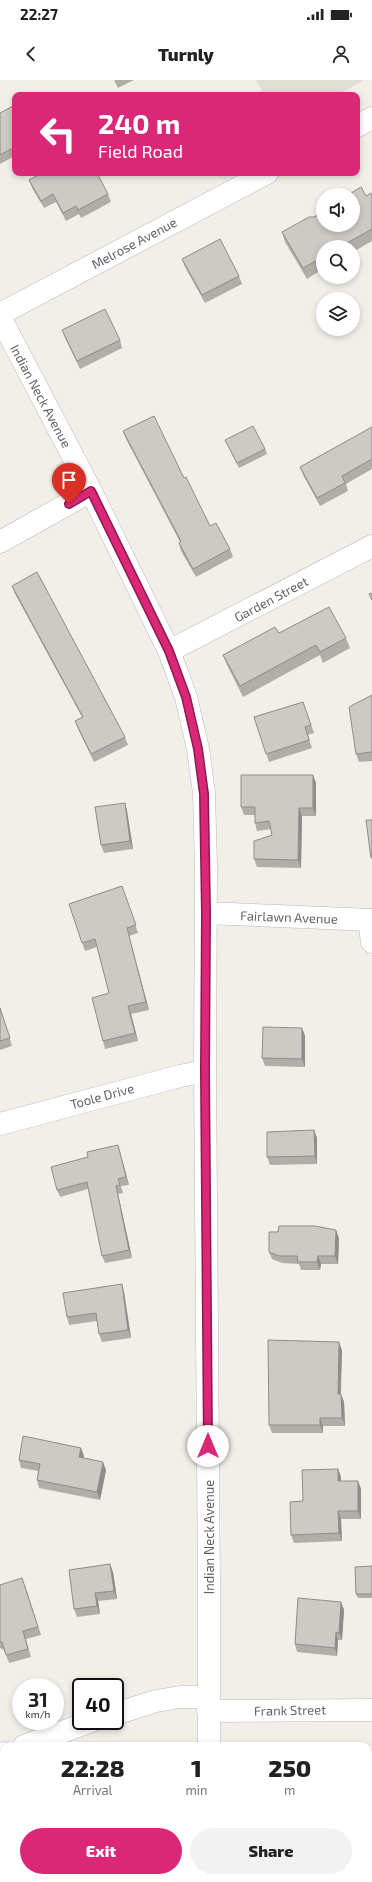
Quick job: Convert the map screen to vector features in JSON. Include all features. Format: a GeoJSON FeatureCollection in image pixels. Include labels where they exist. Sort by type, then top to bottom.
{"type":"FeatureCollection","features":[{"type":"Feature","properties":{"kind":"street"},"geometry":{"type":"LineString","coordinates":[[360,124],[372,118]]}},
{"type":"Feature","properties":{"kind":"street","name":"Melrose Avenue"},"geometry":{"type":"LineString","coordinates":[[0,315],[262,176]]}},
{"type":"Feature","properties":{"kind":"street","name":"Indian Neck Avenue"},"geometry":{"type":"LineString","coordinates":[[0,315],[91,491],[169,651],[186,697],[199,756],[204,794],[206,913],[205,1072],[208,1742]]}},
{"type":"Feature","properties":{"kind":"street"},"geometry":{"type":"LineString","coordinates":[[0,542],[91,491]]}},
{"type":"Feature","properties":{"kind":"street","name":"Garden Street"},"geometry":{"type":"LineString","coordinates":[[169,651],[372,546]]}},
{"type":"Feature","properties":{"kind":"street","name":"Fairlawn Avenue"},"geometry":{"type":"LineString","coordinates":[[206,913],[370,920]]}},
{"type":"Feature","properties":{"kind":"street"},"geometry":{"type":"LineString","coordinates":[[370,920],[372,942]]}},
{"type":"Feature","properties":{"kind":"street","name":"Toole Drive"},"geometry":{"type":"LineString","coordinates":[[0,1124],[180,1076],[205,1072]]}},
{"type":"Feature","properties":{"kind":"street","name":"Frank Street"},"geometry":{"type":"LineString","coordinates":[[124,1711],[156,1701],[180,1697],[208,1704],[372,1710]]}},
{"type":"Feature","properties":{"kind":"street"},"geometry":{"type":"LineString","coordinates":[[35,1742],[72,1728]]}},
{"type":"Feature","properties":{"kind":"shaded area"},"geometry":{"type":"Polygon","coordinates":[[[256,80],[364,80],[343,92],[262,92],[256,80]]]}},
{"type":"Feature","properties":{"kind":"building"},"geometry":{"type":"Polygon","coordinates":[[[12,107],[12,149],[0,155],[0,113],[12,107]]]}},
{"type":"Feature","properties":{"kind":"building"},"geometry":{"type":"Polygon","coordinates":[[[36,176],[99,176],[108,194],[78,210],[76,206],[63,213],[53,194],[41,201],[29,180],[36,176]]]}},
{"type":"Feature","properties":{"kind":"building"},"geometry":{"type":"Polygon","coordinates":[[[361,187],[366,196],[371,193],[372,195],[372,229],[352,240],[316,240],[316,261],[303,268],[282,232],[309,217],[316,216],[316,232],[360,232],[359,188],[361,187]]]}},
{"type":"Feature","properties":{"kind":"building"},"geometry":{"type":"Polygon","coordinates":[[[220,239],[239,276],[202,295],[182,259],[220,239]]]}},
{"type":"Feature","properties":{"kind":"building"},"geometry":{"type":"Polygon","coordinates":[[[105,309],[120,340],[77,361],[62,330],[105,309]]]}},
{"type":"Feature","properties":{"kind":"building"},"geometry":{"type":"Polygon","coordinates":[[[154,416],[184,478],[186,477],[210,526],[216,523],[230,549],[193,569],[179,543],[181,541],[123,431],[154,416]]]}},
{"type":"Feature","properties":{"kind":"building"},"geometry":{"type":"Polygon","coordinates":[[[253,426],[265,449],[237,463],[225,440],[253,426]]]}},
{"type":"Feature","properties":{"kind":"building"},"geometry":{"type":"Polygon","coordinates":[[[372,427],[372,459],[342,476],[345,483],[317,498],[300,467],[372,427]]]}},
{"type":"Feature","properties":{"kind":"building"},"geometry":{"type":"Polygon","coordinates":[[[37,572],[125,737],[91,754],[75,721],[83,717],[12,586],[37,572]]]}},
{"type":"Feature","properties":{"kind":"building"},"geometry":{"type":"Polygon","coordinates":[[[372,593],[372,600],[369,594],[372,593]]]}},
{"type":"Feature","properties":{"kind":"building"},"geometry":{"type":"Polygon","coordinates":[[[329,607],[346,638],[320,652],[316,645],[240,686],[223,655],[275,627],[279,633],[329,607]]]}},
{"type":"Feature","properties":{"kind":"building"},"geometry":{"type":"Polygon","coordinates":[[[372,695],[372,752],[356,754],[349,707],[372,695]]]}},
{"type":"Feature","properties":{"kind":"building"},"geometry":{"type":"Polygon","coordinates":[[[303,702],[311,725],[305,727],[309,740],[266,754],[254,717],[303,702]]]}},
{"type":"Feature","properties":{"kind":"building"},"geometry":{"type":"Polygon","coordinates":[[[241,775],[313,775],[313,808],[299,808],[298,860],[254,859],[254,841],[272,835],[269,821],[255,823],[255,807],[241,807],[241,775]]]}},
{"type":"Feature","properties":{"kind":"building"},"geometry":{"type":"Polygon","coordinates":[[[125,803],[130,841],[101,845],[95,807],[125,803]]]}},
{"type":"Feature","properties":{"kind":"building"},"geometry":{"type":"Polygon","coordinates":[[[366,820],[372,820],[372,858],[371,858],[366,820]]]}},
{"type":"Feature","properties":{"kind":"building"},"geometry":{"type":"Polygon","coordinates":[[[122,886],[136,925],[127,928],[146,1002],[128,1006],[135,1033],[103,1041],[92,998],[109,993],[95,939],[82,943],[69,904],[122,886]]]}},
{"type":"Feature","properties":{"kind":"building"},"geometry":{"type":"Polygon","coordinates":[[[0,1008],[10,1038],[0,1041],[0,1008]]]}},
{"type":"Feature","properties":{"kind":"building"},"geometry":{"type":"Polygon","coordinates":[[[263,1027],[302,1028],[302,1059],[262,1058],[263,1027]]]}},
{"type":"Feature","properties":{"kind":"building"},"geometry":{"type":"Polygon","coordinates":[[[314,1130],[315,1156],[267,1157],[267,1132],[314,1130]]]}},
{"type":"Feature","properties":{"kind":"building"},"geometry":{"type":"Polygon","coordinates":[[[118,1145],[126,1177],[118,1179],[120,1185],[116,1186],[129,1250],[102,1256],[87,1182],[57,1190],[51,1167],[88,1157],[87,1152],[118,1145]]]}},
{"type":"Feature","properties":{"kind":"building"},"geometry":{"type":"Polygon","coordinates":[[[279,1226],[315,1226],[336,1230],[335,1256],[318,1256],[317,1262],[298,1262],[297,1256],[279,1256],[269,1252],[269,1232],[278,1232],[279,1226]]]}},
{"type":"Feature","properties":{"kind":"building"},"geometry":{"type":"Polygon","coordinates":[[[122,1284],[128,1330],[99,1334],[96,1313],[67,1317],[63,1293],[122,1284]]]}},
{"type":"Feature","properties":{"kind":"building"},"geometry":{"type":"Polygon","coordinates":[[[268,1340],[339,1342],[338,1394],[341,1394],[342,1418],[320,1418],[320,1425],[269,1425],[268,1340]]]}},
{"type":"Feature","properties":{"kind":"building"},"geometry":{"type":"Polygon","coordinates":[[[23,1436],[81,1448],[79,1457],[103,1462],[97,1492],[37,1480],[40,1464],[19,1460],[23,1436]]]}},
{"type":"Feature","properties":{"kind":"building"},"geometry":{"type":"Polygon","coordinates":[[[338,1469],[338,1481],[358,1481],[358,1511],[338,1511],[339,1533],[291,1535],[290,1502],[303,1501],[302,1470],[338,1469]]]}},
{"type":"Feature","properties":{"kind":"building"},"geometry":{"type":"Polygon","coordinates":[[[110,1564],[114,1591],[95,1593],[97,1606],[74,1609],[69,1570],[110,1564]]]}},
{"type":"Feature","properties":{"kind":"building"},"geometry":{"type":"Polygon","coordinates":[[[372,1566],[372,1594],[356,1594],[355,1567],[372,1566]]]}},
{"type":"Feature","properties":{"kind":"building"},"geometry":{"type":"Polygon","coordinates":[[[22,1578],[38,1627],[23,1631],[28,1649],[6,1655],[2,1642],[0,1641],[0,1585],[22,1578]]]}},
{"type":"Feature","properties":{"kind":"building"},"geometry":{"type":"Polygon","coordinates":[[[298,1598],[341,1602],[339,1633],[336,1632],[335,1648],[295,1644],[298,1598]]]}},
{"type":"Feature","properties":{"kind":"route"},"geometry":{"type":"LineString","coordinates":[[69,504],[91,491],[155,619],[169,651],[186,697],[198,749],[204,794],[206,867],[205,1072],[208,1446]]}}]}
